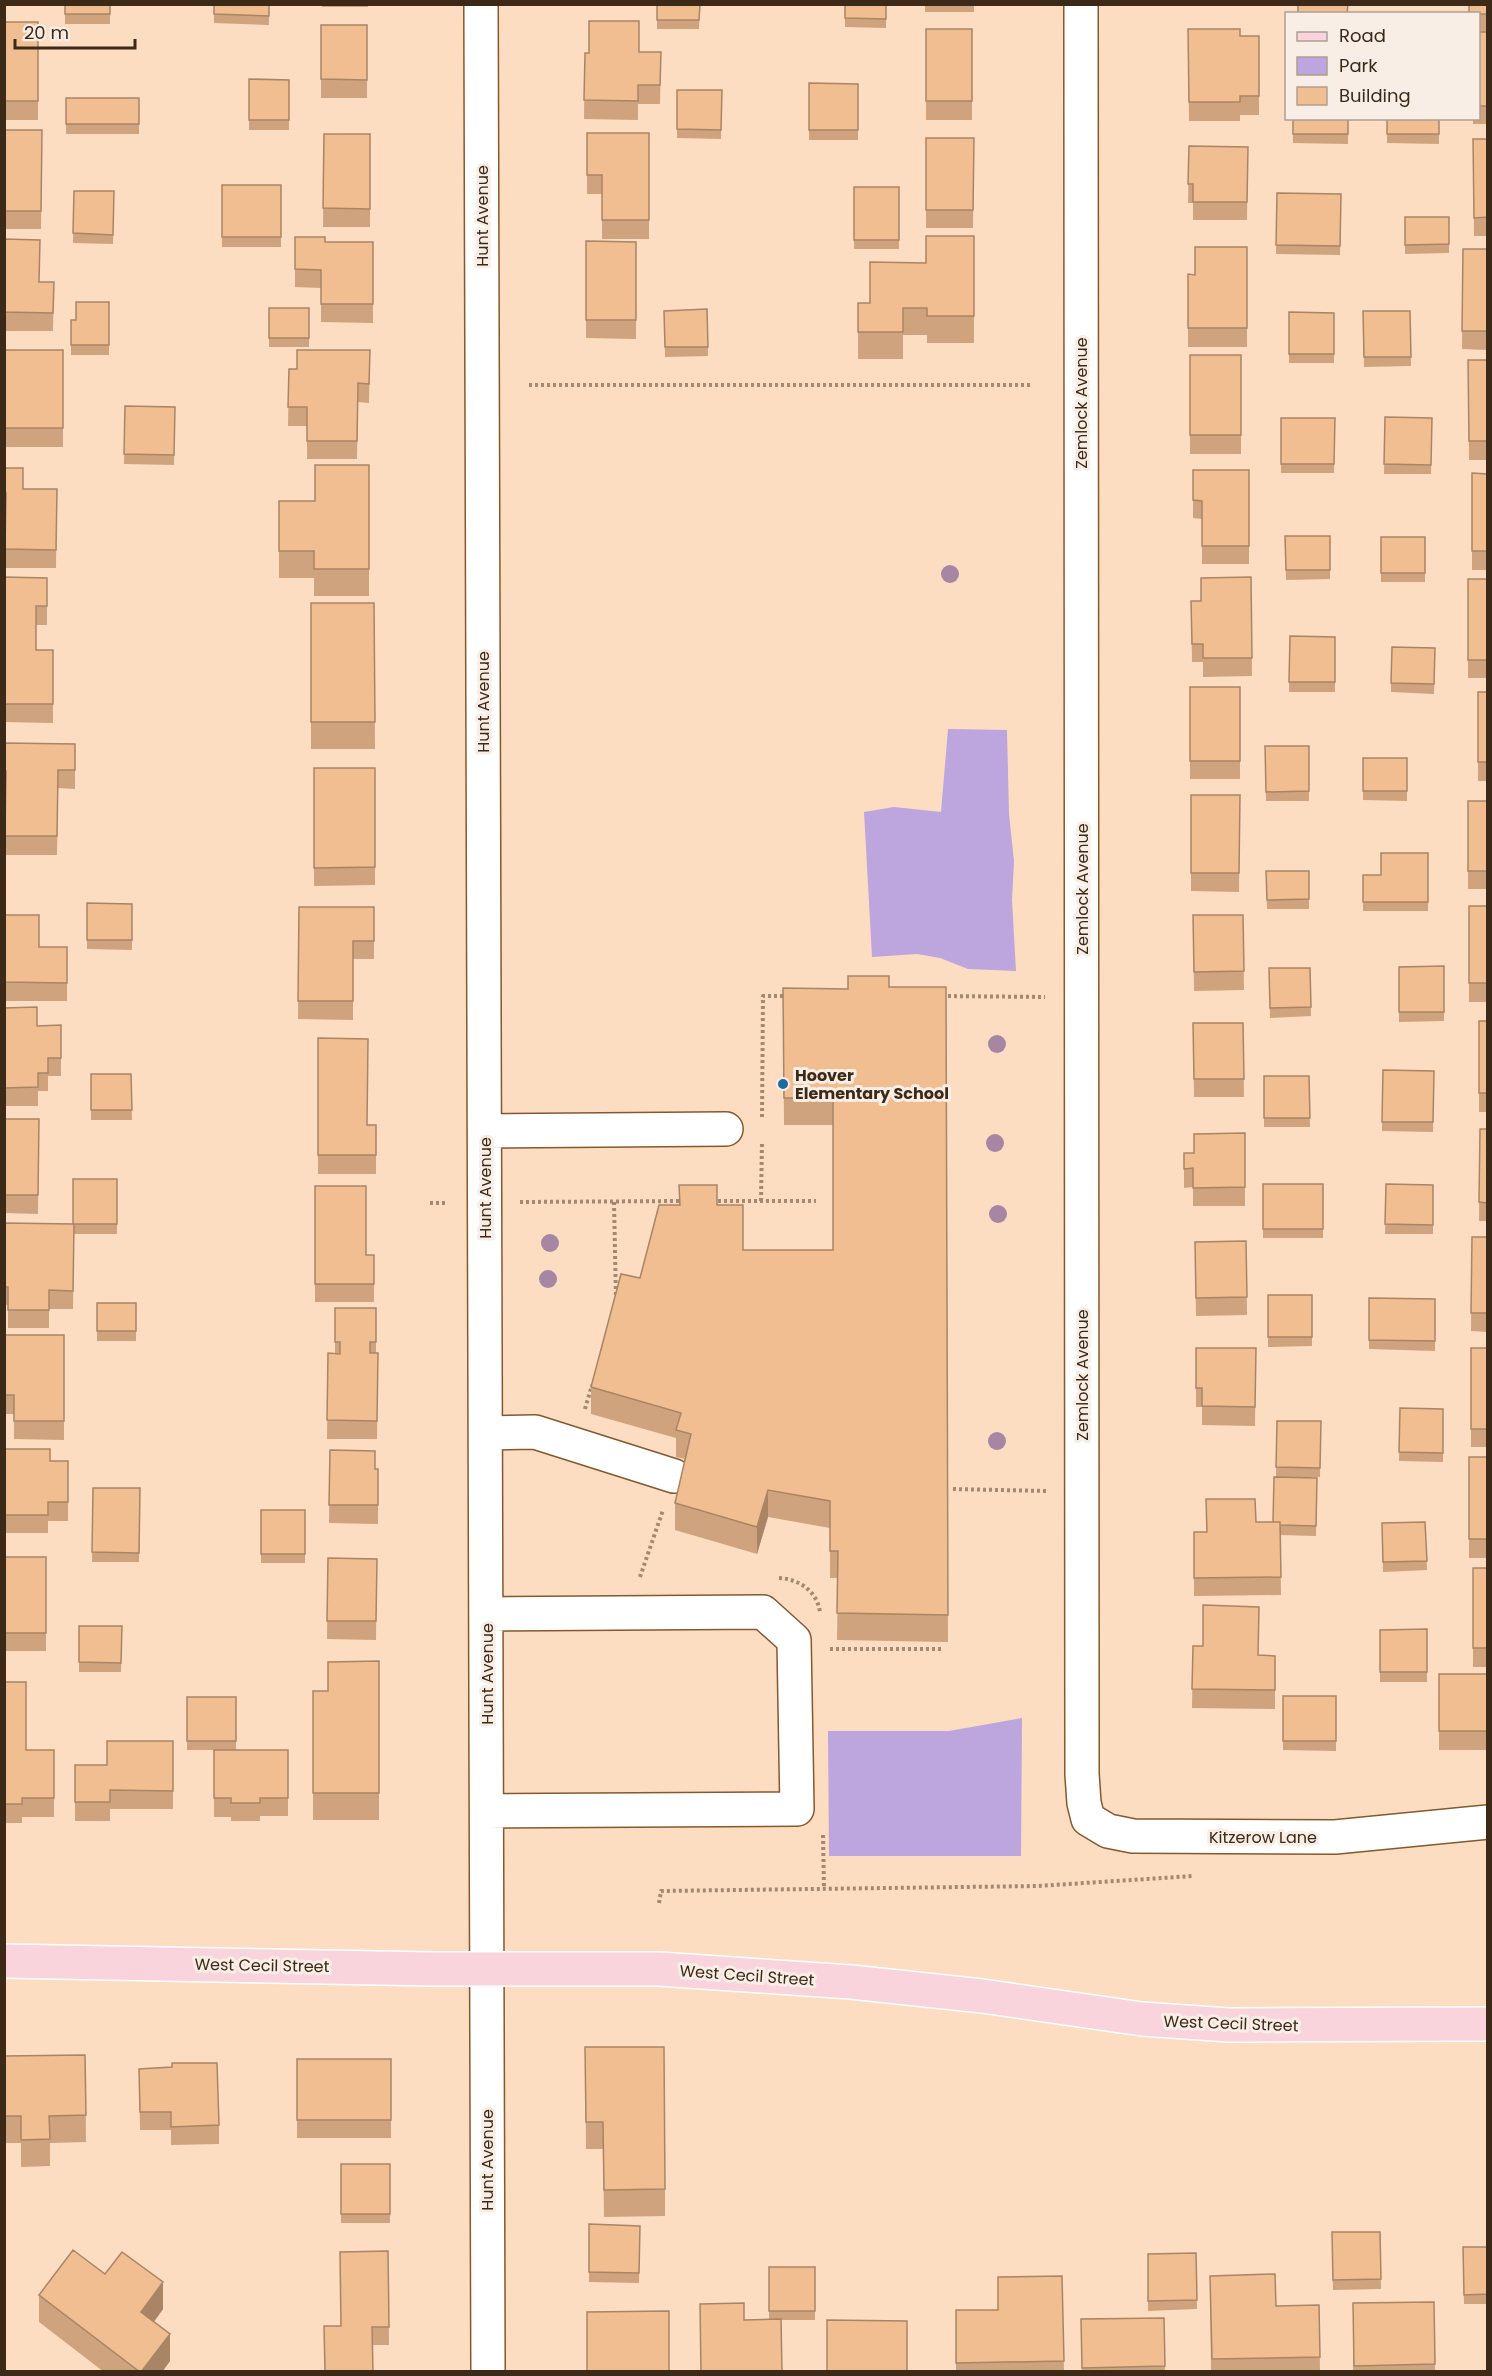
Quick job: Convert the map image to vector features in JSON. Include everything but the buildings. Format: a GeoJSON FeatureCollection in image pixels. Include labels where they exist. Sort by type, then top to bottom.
{"type":"FeatureCollection","features":[{"type":"Feature","properties":{"kind":"main road","name":"West Cecil Street"},"geometry":{"type":"LineString","coordinates":[[4,1961],[434,1969],[487,1967],[659,1969],[851,1982],[982,1996],[1142,2019],[1229,2025],[1488,2024]]}},
{"type":"Feature","properties":{"kind":"street","name":"Hunt Avenue"},"geometry":{"type":"LineString","coordinates":[[481,4],[488,2372]]}},
{"type":"Feature","properties":{"kind":"street","name":"Zemlock Avenue"},"geometry":{"type":"LineString","coordinates":[[1081,4],[1082,1774]]}},
{"type":"Feature","properties":{"kind":"street"},"geometry":{"type":"LineString","coordinates":[[485,1131],[726,1129]]}},
{"type":"Feature","properties":{"kind":"street"},"geometry":{"type":"LineString","coordinates":[[486,1433],[535,1432],[674,1476]]}},
{"type":"Feature","properties":{"kind":"street"},"geometry":{"type":"LineString","coordinates":[[487,1614],[763,1612],[794,1640],[797,1809],[488,1811]]}},
{"type":"Feature","properties":{"kind":"street","name":"Kitzerow Lane"},"geometry":{"type":"LineString","coordinates":[[1082,1774],[1088,1820],[1108,1832],[1133,1836],[1335,1837],[1488,1822]]}},
{"type":"Feature","properties":{"kind":"path"},"geometry":{"type":"LineString","coordinates":[[529,385],[1030,385]]}},
{"type":"Feature","properties":{"kind":"path"},"geometry":{"type":"LineString","coordinates":[[762,1121],[763,996],[798,996]]}},
{"type":"Feature","properties":{"kind":"path"},"geometry":{"type":"LineString","coordinates":[[939,996],[1082,997]]}},
{"type":"Feature","properties":{"kind":"path"},"geometry":{"type":"LineString","coordinates":[[761,1201],[762,1132]]}},
{"type":"Feature","properties":{"kind":"path"},"geometry":{"type":"LineString","coordinates":[[430,1203],[694,1201]]}},
{"type":"Feature","properties":{"kind":"path"},"geometry":{"type":"LineString","coordinates":[[705,1201],[816,1201]]}},
{"type":"Feature","properties":{"kind":"path"},"geometry":{"type":"LineString","coordinates":[[614,1202],[616,1305]]}},
{"type":"Feature","properties":{"kind":"path"},"geometry":{"type":"LineString","coordinates":[[660,1202],[660,1210]]}},
{"type":"Feature","properties":{"kind":"path"},"geometry":{"type":"LineString","coordinates":[[584,1411],[594,1379]]}},
{"type":"Feature","properties":{"kind":"path"},"geometry":{"type":"LineString","coordinates":[[651,1580],[639,1580],[674,1476]]}},
{"type":"Feature","properties":{"kind":"path"},"geometry":{"type":"LineString","coordinates":[[953,1489],[1082,1491]]}},
{"type":"Feature","properties":{"kind":"path"},"geometry":{"type":"LineString","coordinates":[[770,1578],[782,1578],[804,1584],[820,1608],[820,1618]]}},
{"type":"Feature","properties":{"kind":"path"},"geometry":{"type":"LineString","coordinates":[[820,1649],[944,1649]]}},
{"type":"Feature","properties":{"kind":"path"},"geometry":{"type":"LineString","coordinates":[[823,1829],[824,1889]]}},
{"type":"Feature","properties":{"kind":"path"},"geometry":{"type":"LineString","coordinates":[[659,1903],[661,1891],[1038,1886],[1201,1876]]}},
{"type":"Feature","properties":{"kind":"green space"},"geometry":{"type":"Polygon","coordinates":[[[948,729],[1007,730],[1009,814],[1014,861],[1012,900],[1016,971],[968,969],[940,958],[917,954],[872,957],[864,812],[894,807],[941,812],[948,729]]]}},
{"type":"Feature","properties":{"kind":"green space"},"geometry":{"type":"Polygon","coordinates":[[[1022,1718],[1021,1856],[829,1856],[828,1731],[949,1731],[1022,1718]]]}},
{"type":"Feature","properties":{"kind":"place","name":"Hoover Elementary School"},"geometry":{"type":"Point","coordinates":[783,1084]}}]}
